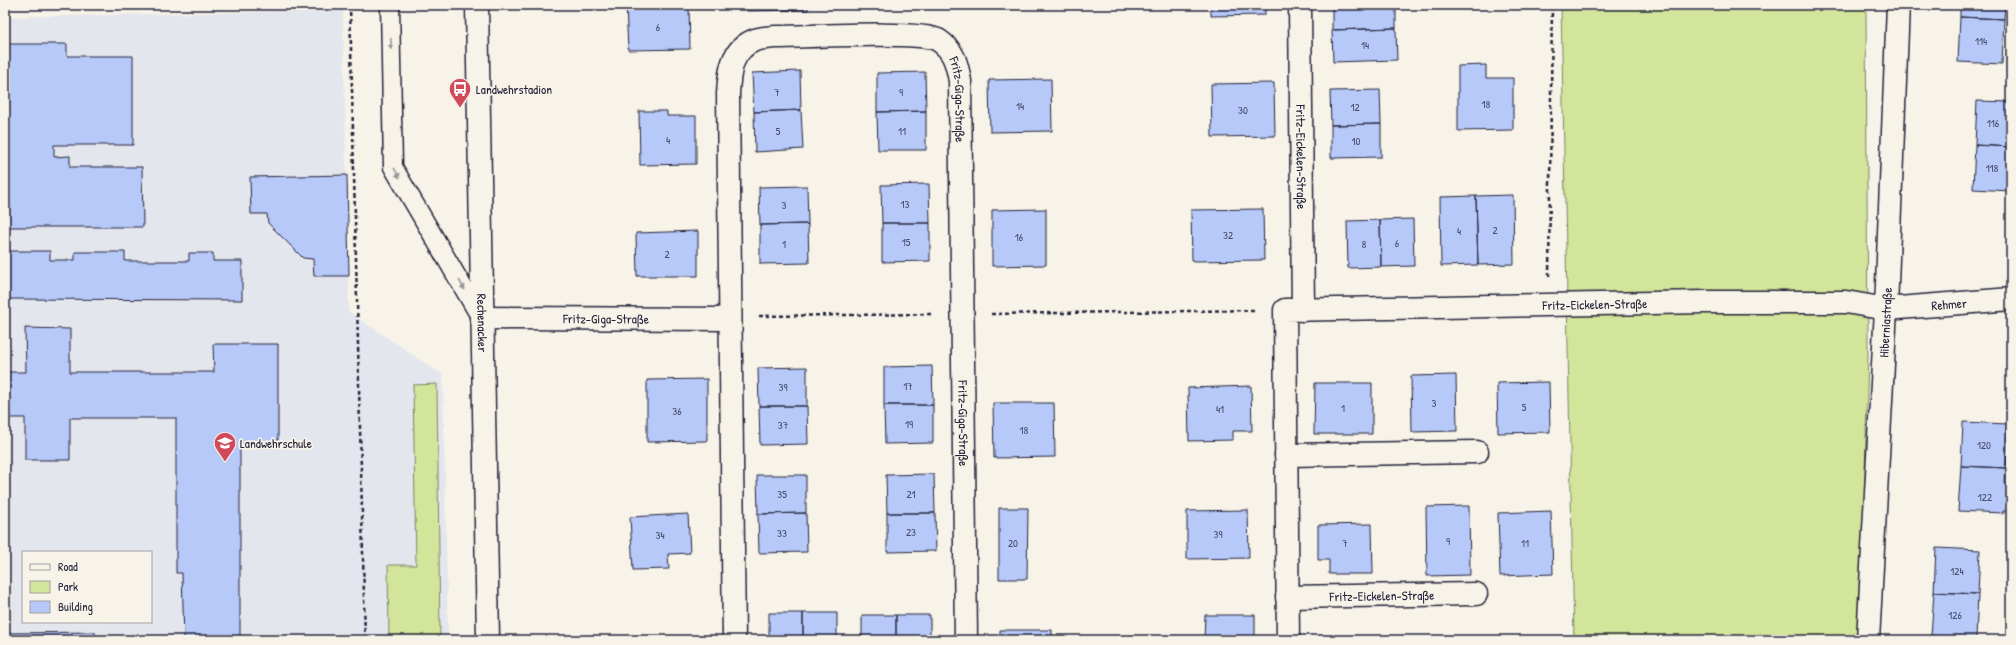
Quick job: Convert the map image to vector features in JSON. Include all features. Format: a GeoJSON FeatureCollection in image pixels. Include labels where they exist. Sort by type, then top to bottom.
{"type":"FeatureCollection","features":[{"type":"Feature","properties":{"kind":"street","name":"Rechenacker"},"geometry":{"type":"LineString","coordinates":[[477,5],[481,318],[488,640]]}},
{"type":"Feature","properties":{"kind":"street","name":"Fritz-Eickelen-Straße"},"geometry":{"type":"LineString","coordinates":[[1288,640],[1286,455],[1294,310],[1300,5]]}},
{"type":"Feature","properties":{"kind":"street","name":"Hiberniastraße"},"geometry":{"type":"LineString","coordinates":[[1868,640],[1886,309],[1898,5]]}},
{"type":"Feature","properties":{"kind":"street","name":"Fritz-Giga-Straße"},"geometry":{"type":"LineString","coordinates":[[734,640],[728,94],[729,71],[732,63],[746,46],[755,40],[774,37],[912,35],[937,39],[950,50],[957,63],[960,81],[966,640]]}},
{"type":"Feature","properties":{"kind":"street","name":"Rehmer"},"geometry":{"type":"LineString","coordinates":[[1886,309],[2011,299]]}},
{"type":"Feature","properties":{"kind":"street","name":"Fritz-Eickelen-Straße"},"geometry":{"type":"LineString","coordinates":[[1294,310],[1705,302],[1838,302],[1886,309]]}},
{"type":"Feature","properties":{"kind":"street","name":"Fritz-Giga-Straße"},"geometry":{"type":"LineString","coordinates":[[481,318],[730,319]]}},
{"type":"Feature","properties":{"kind":"street"},"geometry":{"type":"LineString","coordinates":[[1286,455],[1477,452]]}},
{"type":"Feature","properties":{"kind":"street","name":"Fritz-Eickelen-Straße"},"geometry":{"type":"LineString","coordinates":[[1287,597],[1476,594]]}},
{"type":"Feature","properties":{"kind":"lane"},"geometry":{"type":"LineString","coordinates":[[390,5],[394,167],[481,318]]}},
{"type":"Feature","properties":{"kind":"path"},"geometry":{"type":"LineString","coordinates":[[350,5],[365,640]]}},
{"type":"Feature","properties":{"kind":"path"},"geometry":{"type":"LineString","coordinates":[[1549,305],[1552,5]]}},
{"type":"Feature","properties":{"kind":"path"},"geometry":{"type":"LineString","coordinates":[[730,319],[745,316],[1294,310]]}},
{"type":"Feature","properties":{"kind":"shaded area"},"geometry":{"type":"Polygon","coordinates":[[[343,10],[349,312],[443,375],[448,640],[5,640],[5,17],[343,10]]]}},
{"type":"Feature","properties":{"kind":"green space"},"geometry":{"type":"Polygon","coordinates":[[[1561,5],[1866,5],[1868,353],[1861,640],[1574,640],[1561,5]]]}},
{"type":"Feature","properties":{"kind":"green space"},"geometry":{"type":"Polygon","coordinates":[[[437,384],[440,640],[389,640],[388,565],[416,565],[413,385],[437,384]]]}},
{"type":"Feature","properties":{"kind":"building"},"geometry":{"type":"Polygon","coordinates":[[[626,5],[689,5],[690,49],[628,50],[626,5]]]}},
{"type":"Feature","properties":{"kind":"building"},"geometry":{"type":"Polygon","coordinates":[[[747,5],[808,5],[808,10],[747,11],[747,5]]]}},
{"type":"Feature","properties":{"kind":"building"},"geometry":{"type":"Polygon","coordinates":[[[865,5],[930,5],[930,6],[865,7],[865,5]]]}},
{"type":"Feature","properties":{"kind":"building"},"geometry":{"type":"Polygon","coordinates":[[[1211,5],[1265,5],[1265,15],[1211,16],[1211,5]]]}},
{"type":"Feature","properties":{"kind":"building"},"geometry":{"type":"Polygon","coordinates":[[[1332,5],[1396,5],[1396,28],[1332,30],[1332,5]]]}},
{"type":"Feature","properties":{"kind":"building"},"geometry":{"type":"Polygon","coordinates":[[[1960,5],[2005,5],[2004,19],[1960,17],[1960,5]]]}},
{"type":"Feature","properties":{"kind":"building"},"geometry":{"type":"Polygon","coordinates":[[[1960,17],[2004,19],[2002,64],[1958,62],[1960,17]]]}},
{"type":"Feature","properties":{"kind":"building"},"geometry":{"type":"Polygon","coordinates":[[[1396,28],[1397,60],[1333,62],[1332,30],[1396,28]]]}},
{"type":"Feature","properties":{"kind":"building"},"geometry":{"type":"Polygon","coordinates":[[[5,44],[67,44],[67,56],[133,56],[133,145],[54,145],[54,157],[70,156],[70,167],[142,167],[143,227],[5,227],[5,44]]]}},
{"type":"Feature","properties":{"kind":"building"},"geometry":{"type":"Polygon","coordinates":[[[1486,65],[1486,78],[1513,78],[1513,130],[1458,131],[1458,66],[1486,65]]]}},
{"type":"Feature","properties":{"kind":"building"},"geometry":{"type":"Polygon","coordinates":[[[800,71],[801,110],[754,112],[752,73],[800,71]]]}},
{"type":"Feature","properties":{"kind":"building"},"geometry":{"type":"Polygon","coordinates":[[[925,72],[926,111],[877,112],[877,73],[925,72]]]}},
{"type":"Feature","properties":{"kind":"building"},"geometry":{"type":"Polygon","coordinates":[[[1051,79],[1052,131],[990,132],[989,80],[1051,79]]]}},
{"type":"Feature","properties":{"kind":"building"},"geometry":{"type":"Polygon","coordinates":[[[1274,83],[1275,136],[1212,137],[1211,84],[1274,83]]]}},
{"type":"Feature","properties":{"kind":"building"},"geometry":{"type":"Polygon","coordinates":[[[1380,90],[1381,124],[1331,125],[1330,91],[1380,90]]]}},
{"type":"Feature","properties":{"kind":"building"},"geometry":{"type":"Polygon","coordinates":[[[1977,101],[2011,102],[2011,147],[1975,145],[1977,101]]]}},
{"type":"Feature","properties":{"kind":"building"},"geometry":{"type":"Polygon","coordinates":[[[801,110],[803,149],[755,152],[754,112],[801,110]]]}},
{"type":"Feature","properties":{"kind":"building"},"geometry":{"type":"Polygon","coordinates":[[[639,111],[667,111],[667,116],[696,116],[696,164],[640,165],[639,111]]]}},
{"type":"Feature","properties":{"kind":"building"},"geometry":{"type":"Polygon","coordinates":[[[926,111],[926,150],[878,150],[877,112],[926,111]]]}},
{"type":"Feature","properties":{"kind":"building"},"geometry":{"type":"Polygon","coordinates":[[[1381,124],[1381,157],[1331,158],[1331,125],[1381,124]]]}},
{"type":"Feature","properties":{"kind":"building"},"geometry":{"type":"Polygon","coordinates":[[[1975,145],[2011,147],[2011,191],[1973,189],[1975,145]]]}},
{"type":"Feature","properties":{"kind":"building"},"geometry":{"type":"Polygon","coordinates":[[[347,175],[349,276],[314,276],[313,259],[303,258],[268,223],[267,214],[251,214],[250,177],[347,175]]]}},
{"type":"Feature","properties":{"kind":"building"},"geometry":{"type":"Polygon","coordinates":[[[929,184],[930,223],[882,223],[881,185],[929,184]]]}},
{"type":"Feature","properties":{"kind":"building"},"geometry":{"type":"Polygon","coordinates":[[[807,186],[808,224],[760,225],[759,187],[807,186]]]}},
{"type":"Feature","properties":{"kind":"building"},"geometry":{"type":"Polygon","coordinates":[[[1513,195],[1514,264],[1478,265],[1476,196],[1513,195]]]}},
{"type":"Feature","properties":{"kind":"building"},"geometry":{"type":"Polygon","coordinates":[[[1476,196],[1478,265],[1441,266],[1440,197],[1476,196]]]}},
{"type":"Feature","properties":{"kind":"building"},"geometry":{"type":"Polygon","coordinates":[[[1046,209],[1046,265],[992,266],[992,210],[1046,209]]]}},
{"type":"Feature","properties":{"kind":"building"},"geometry":{"type":"Polygon","coordinates":[[[1263,209],[1264,260],[1192,261],[1191,210],[1263,209]]]}},
{"type":"Feature","properties":{"kind":"building"},"geometry":{"type":"Polygon","coordinates":[[[1413,219],[1414,266],[1381,267],[1380,220],[1413,219]]]}},
{"type":"Feature","properties":{"kind":"building"},"geometry":{"type":"Polygon","coordinates":[[[1380,220],[1381,267],[1348,268],[1347,221],[1380,220]]]}},
{"type":"Feature","properties":{"kind":"building"},"geometry":{"type":"Polygon","coordinates":[[[882,223],[930,223],[930,261],[882,262],[882,223]]]}},
{"type":"Feature","properties":{"kind":"building"},"geometry":{"type":"Polygon","coordinates":[[[808,224],[809,263],[760,264],[760,225],[808,224]]]}},
{"type":"Feature","properties":{"kind":"building"},"geometry":{"type":"Polygon","coordinates":[[[698,231],[698,276],[637,276],[636,233],[698,231]]]}},
{"type":"Feature","properties":{"kind":"building"},"geometry":{"type":"Polygon","coordinates":[[[5,251],[50,251],[50,260],[75,260],[75,252],[125,252],[125,261],[189,261],[189,253],[213,253],[213,261],[242,261],[242,300],[5,299],[5,251]]]}},
{"type":"Feature","properties":{"kind":"building"},"geometry":{"type":"Polygon","coordinates":[[[25,328],[70,329],[70,372],[214,372],[213,344],[278,344],[278,447],[240,447],[240,640],[184,640],[182,573],[176,573],[176,418],[70,418],[70,460],[25,460],[25,418],[5,418],[5,372],[26,372],[25,328]]]}},
{"type":"Feature","properties":{"kind":"building"},"geometry":{"type":"Polygon","coordinates":[[[932,366],[933,405],[884,405],[884,367],[932,366]]]}},
{"type":"Feature","properties":{"kind":"building"},"geometry":{"type":"Polygon","coordinates":[[[807,367],[807,406],[759,406],[758,368],[807,367]]]}},
{"type":"Feature","properties":{"kind":"building"},"geometry":{"type":"Polygon","coordinates":[[[1456,375],[1457,431],[1412,432],[1411,376],[1456,375]]]}},
{"type":"Feature","properties":{"kind":"building"},"geometry":{"type":"Polygon","coordinates":[[[707,379],[707,441],[647,442],[647,380],[707,379]]]}},
{"type":"Feature","properties":{"kind":"building"},"geometry":{"type":"Polygon","coordinates":[[[1549,382],[1550,432],[1498,433],[1497,383],[1549,382]]]}},
{"type":"Feature","properties":{"kind":"building"},"geometry":{"type":"Polygon","coordinates":[[[1315,383],[1372,383],[1372,434],[1314,434],[1315,383]]]}},
{"type":"Feature","properties":{"kind":"building"},"geometry":{"type":"Polygon","coordinates":[[[1251,386],[1252,431],[1233,431],[1233,440],[1189,441],[1188,388],[1251,386]]]}},
{"type":"Feature","properties":{"kind":"building"},"geometry":{"type":"Polygon","coordinates":[[[993,403],[1054,403],[1055,457],[994,458],[993,403]]]}},
{"type":"Feature","properties":{"kind":"building"},"geometry":{"type":"Polygon","coordinates":[[[884,405],[933,405],[933,443],[885,444],[884,405]]]}},
{"type":"Feature","properties":{"kind":"building"},"geometry":{"type":"Polygon","coordinates":[[[759,406],[807,406],[808,444],[760,445],[759,406]]]}},
{"type":"Feature","properties":{"kind":"building"},"geometry":{"type":"Polygon","coordinates":[[[1963,422],[2008,424],[2006,468],[1961,466],[1963,422]]]}},
{"type":"Feature","properties":{"kind":"building"},"geometry":{"type":"Polygon","coordinates":[[[1961,466],[2006,468],[2005,484],[2011,484],[2011,511],[2003,511],[2003,513],[1958,511],[1961,466]]]}},
{"type":"Feature","properties":{"kind":"building"},"geometry":{"type":"Polygon","coordinates":[[[934,474],[935,513],[887,513],[886,475],[934,474]]]}},
{"type":"Feature","properties":{"kind":"building"},"geometry":{"type":"Polygon","coordinates":[[[757,475],[806,475],[806,513],[758,514],[757,475]]]}},
{"type":"Feature","properties":{"kind":"building"},"geometry":{"type":"Polygon","coordinates":[[[1469,506],[1470,575],[1427,576],[1426,507],[1469,506]]]}},
{"type":"Feature","properties":{"kind":"building"},"geometry":{"type":"Polygon","coordinates":[[[999,508],[1028,508],[1027,579],[999,579],[999,508]]]}},
{"type":"Feature","properties":{"kind":"building"},"geometry":{"type":"Polygon","coordinates":[[[1248,510],[1249,558],[1187,559],[1187,511],[1248,510]]]}},
{"type":"Feature","properties":{"kind":"building"},"geometry":{"type":"Polygon","coordinates":[[[1551,511],[1553,574],[1500,576],[1498,513],[1551,511]]]}},
{"type":"Feature","properties":{"kind":"building"},"geometry":{"type":"Polygon","coordinates":[[[806,513],[807,552],[759,553],[758,514],[806,513]]]}},
{"type":"Feature","properties":{"kind":"building"},"geometry":{"type":"Polygon","coordinates":[[[887,513],[935,513],[936,551],[887,552],[887,513]]]}},
{"type":"Feature","properties":{"kind":"building"},"geometry":{"type":"Polygon","coordinates":[[[688,514],[690,553],[668,554],[669,569],[633,570],[630,517],[688,514]]]}},
{"type":"Feature","properties":{"kind":"building"},"geometry":{"type":"Polygon","coordinates":[[[1372,524],[1373,574],[1329,574],[1329,560],[1318,560],[1318,525],[1372,524]]]}},
{"type":"Feature","properties":{"kind":"building"},"geometry":{"type":"Polygon","coordinates":[[[1936,548],[1980,550],[1978,594],[1934,592],[1936,548]]]}},
{"type":"Feature","properties":{"kind":"building"},"geometry":{"type":"Polygon","coordinates":[[[1934,592],[1978,594],[1976,638],[1931,636],[1934,592]]]}},
{"type":"Feature","properties":{"kind":"building"},"geometry":{"type":"Polygon","coordinates":[[[769,613],[803,613],[803,640],[769,640],[769,613]]]}},
{"type":"Feature","properties":{"kind":"building"},"geometry":{"type":"Polygon","coordinates":[[[803,613],[837,613],[837,640],[803,640],[803,613]]]}},
{"type":"Feature","properties":{"kind":"building"},"geometry":{"type":"Polygon","coordinates":[[[862,615],[896,615],[896,640],[862,640],[862,615]]]}},
{"type":"Feature","properties":{"kind":"building"},"geometry":{"type":"Polygon","coordinates":[[[896,615],[930,615],[930,640],[896,640],[896,615]]]}},
{"type":"Feature","properties":{"kind":"building"},"geometry":{"type":"Polygon","coordinates":[[[1205,615],[1255,615],[1255,640],[1204,640],[1205,615]]]}},
{"type":"Feature","properties":{"kind":"building"},"geometry":{"type":"Polygon","coordinates":[[[1000,630],[1052,630],[1052,640],[1000,640],[1000,630]]]}},
{"type":"Feature","properties":{"kind":"building"},"geometry":{"type":"Polygon","coordinates":[[[95,632],[95,640],[6,640],[6,633],[95,632]]]}},
{"type":"Feature","properties":{"kind":"place","name":"Landwehrstadion"},"geometry":{"type":"Point","coordinates":[460,108]}},
{"type":"Feature","properties":{"kind":"place","name":"Landwehrschule"},"geometry":{"type":"Point","coordinates":[225,462]}}]}
